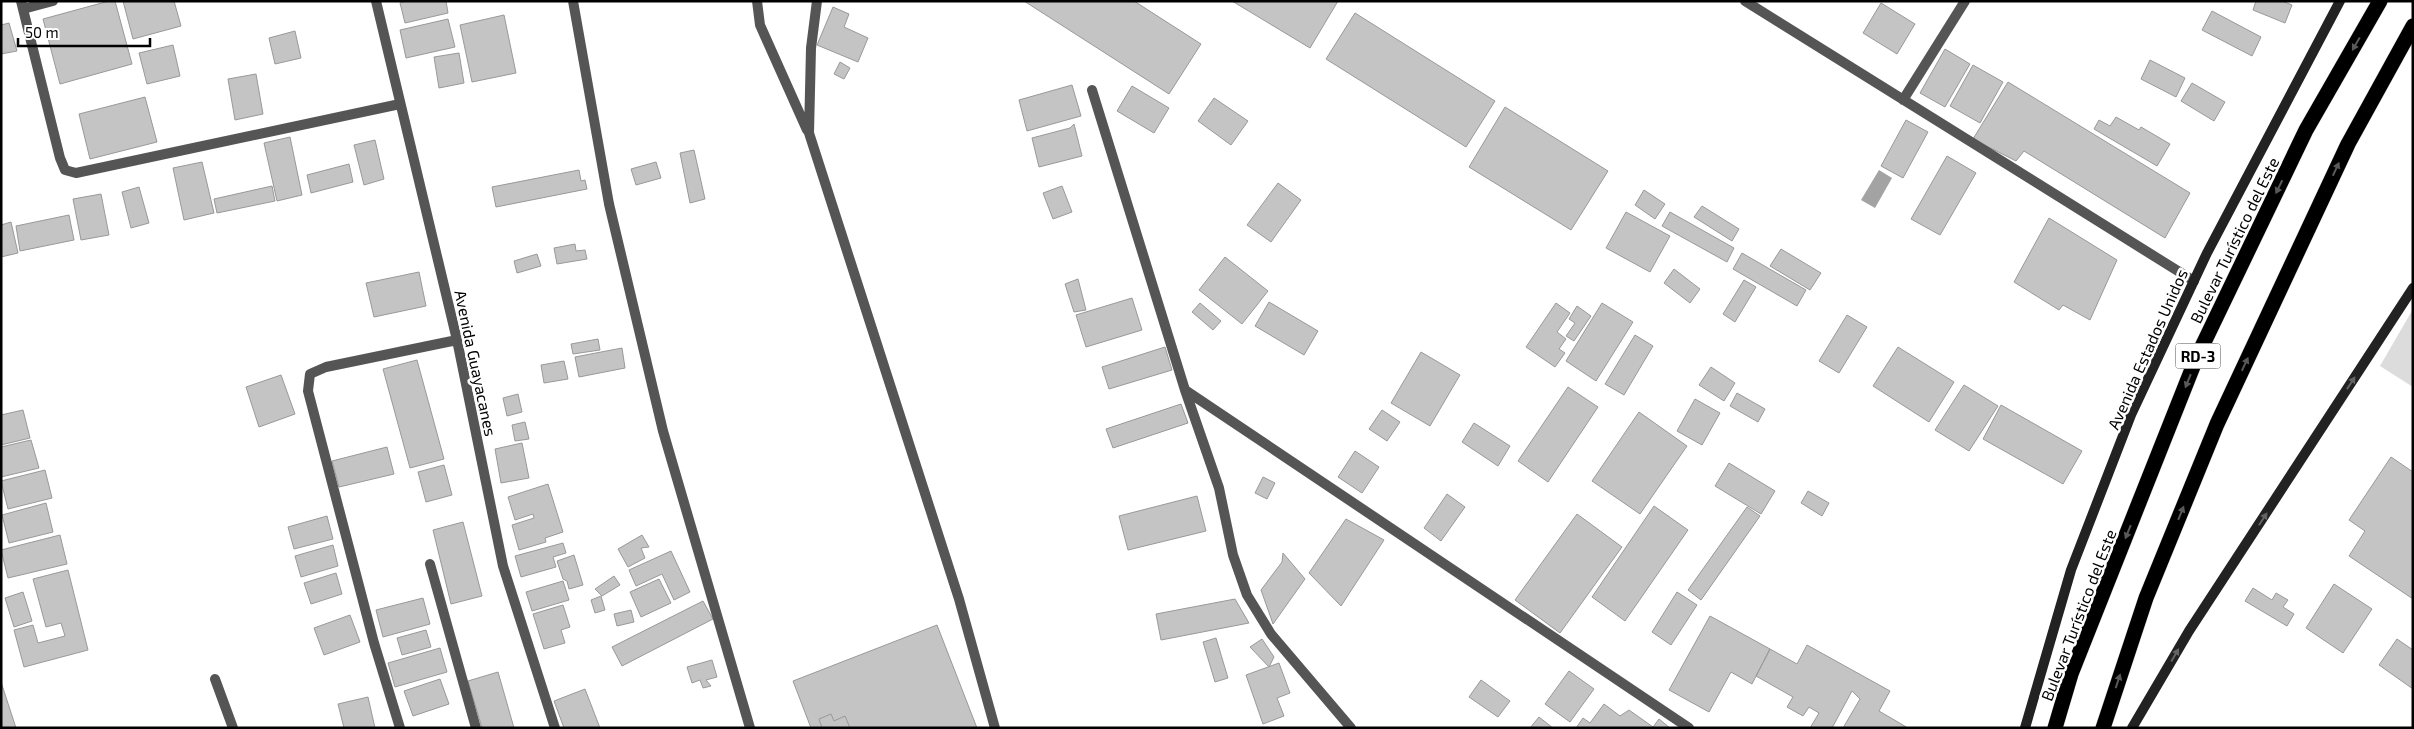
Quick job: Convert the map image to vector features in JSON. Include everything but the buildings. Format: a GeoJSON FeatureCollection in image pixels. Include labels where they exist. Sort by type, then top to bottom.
{"type":"FeatureCollection","features":[{"type":"Feature","properties":{"kind":"highway","name":"Bulevar Turístico del Este"},"geometry":{"type":"LineString","coordinates":[[2055,728],[2071,674],[2196,359],[2306,130],[2380,1]]}},
{"type":"Feature","properties":{"kind":"highway","name":"RD-3"},"geometry":{"type":"LineString","coordinates":[[2103,728],[2146,598],[2217,424],[2348,144],[2413,26]]}},
{"type":"Feature","properties":{"kind":"street"},"geometry":{"type":"LineString","coordinates":[[53,1],[22,5],[60,158],[65,170],[76,173],[400,104]]}},
{"type":"Feature","properties":{"kind":"street","name":"Avenida Guayacanes"},"geometry":{"type":"LineString","coordinates":[[376,1],[457,340],[503,566],[555,728]]}},
{"type":"Feature","properties":{"kind":"street"},"geometry":{"type":"LineString","coordinates":[[573,1],[609,204],[663,430],[750,728]]}},
{"type":"Feature","properties":{"kind":"street"},"geometry":{"type":"LineString","coordinates":[[757,1],[760,25],[809,133],[958,599],[995,728]]}},
{"type":"Feature","properties":{"kind":"street"},"geometry":{"type":"LineString","coordinates":[[809,133],[812,48],[817,1]]}},
{"type":"Feature","properties":{"kind":"street"},"geometry":{"type":"LineString","coordinates":[[1745,1],[2194,281]]}},
{"type":"Feature","properties":{"kind":"street"},"geometry":{"type":"LineString","coordinates":[[1903,100],[1965,1]]}},
{"type":"Feature","properties":{"kind":"street","name":"Avenida Estados Unidos"},"geometry":{"type":"LineString","coordinates":[[2025,728],[2071,570],[2132,415],[2194,281],[2340,1]]}},
{"type":"Feature","properties":{"kind":"street"},"geometry":{"type":"LineString","coordinates":[[1092,90],[1185,390],[1219,488],[1233,555],[1247,595],[1271,634],[1351,728]]}},
{"type":"Feature","properties":{"kind":"street"},"geometry":{"type":"LineString","coordinates":[[2132,728],[2189,630],[2413,288]]}},
{"type":"Feature","properties":{"kind":"street"},"geometry":{"type":"LineString","coordinates":[[400,728],[374,643],[308,391],[310,374],[326,366],[457,340]]}},
{"type":"Feature","properties":{"kind":"street"},"geometry":{"type":"LineString","coordinates":[[1185,390],[1689,728]]}},
{"type":"Feature","properties":{"kind":"street"},"geometry":{"type":"LineString","coordinates":[[430,564],[476,728]]}},
{"type":"Feature","properties":{"kind":"street"},"geometry":{"type":"LineString","coordinates":[[215,680],[233,728]]}},
{"type":"Feature","properties":{"kind":"shaded area"},"geometry":{"type":"Polygon","coordinates":[[[1879,170],[1892,178],[1875,208],[1861,200],[1879,170]]]}},
{"type":"Feature","properties":{"kind":"shaded area"},"geometry":{"type":"Polygon","coordinates":[[[2413,309],[2413,387],[2380,366],[2413,309]]]}}]}
